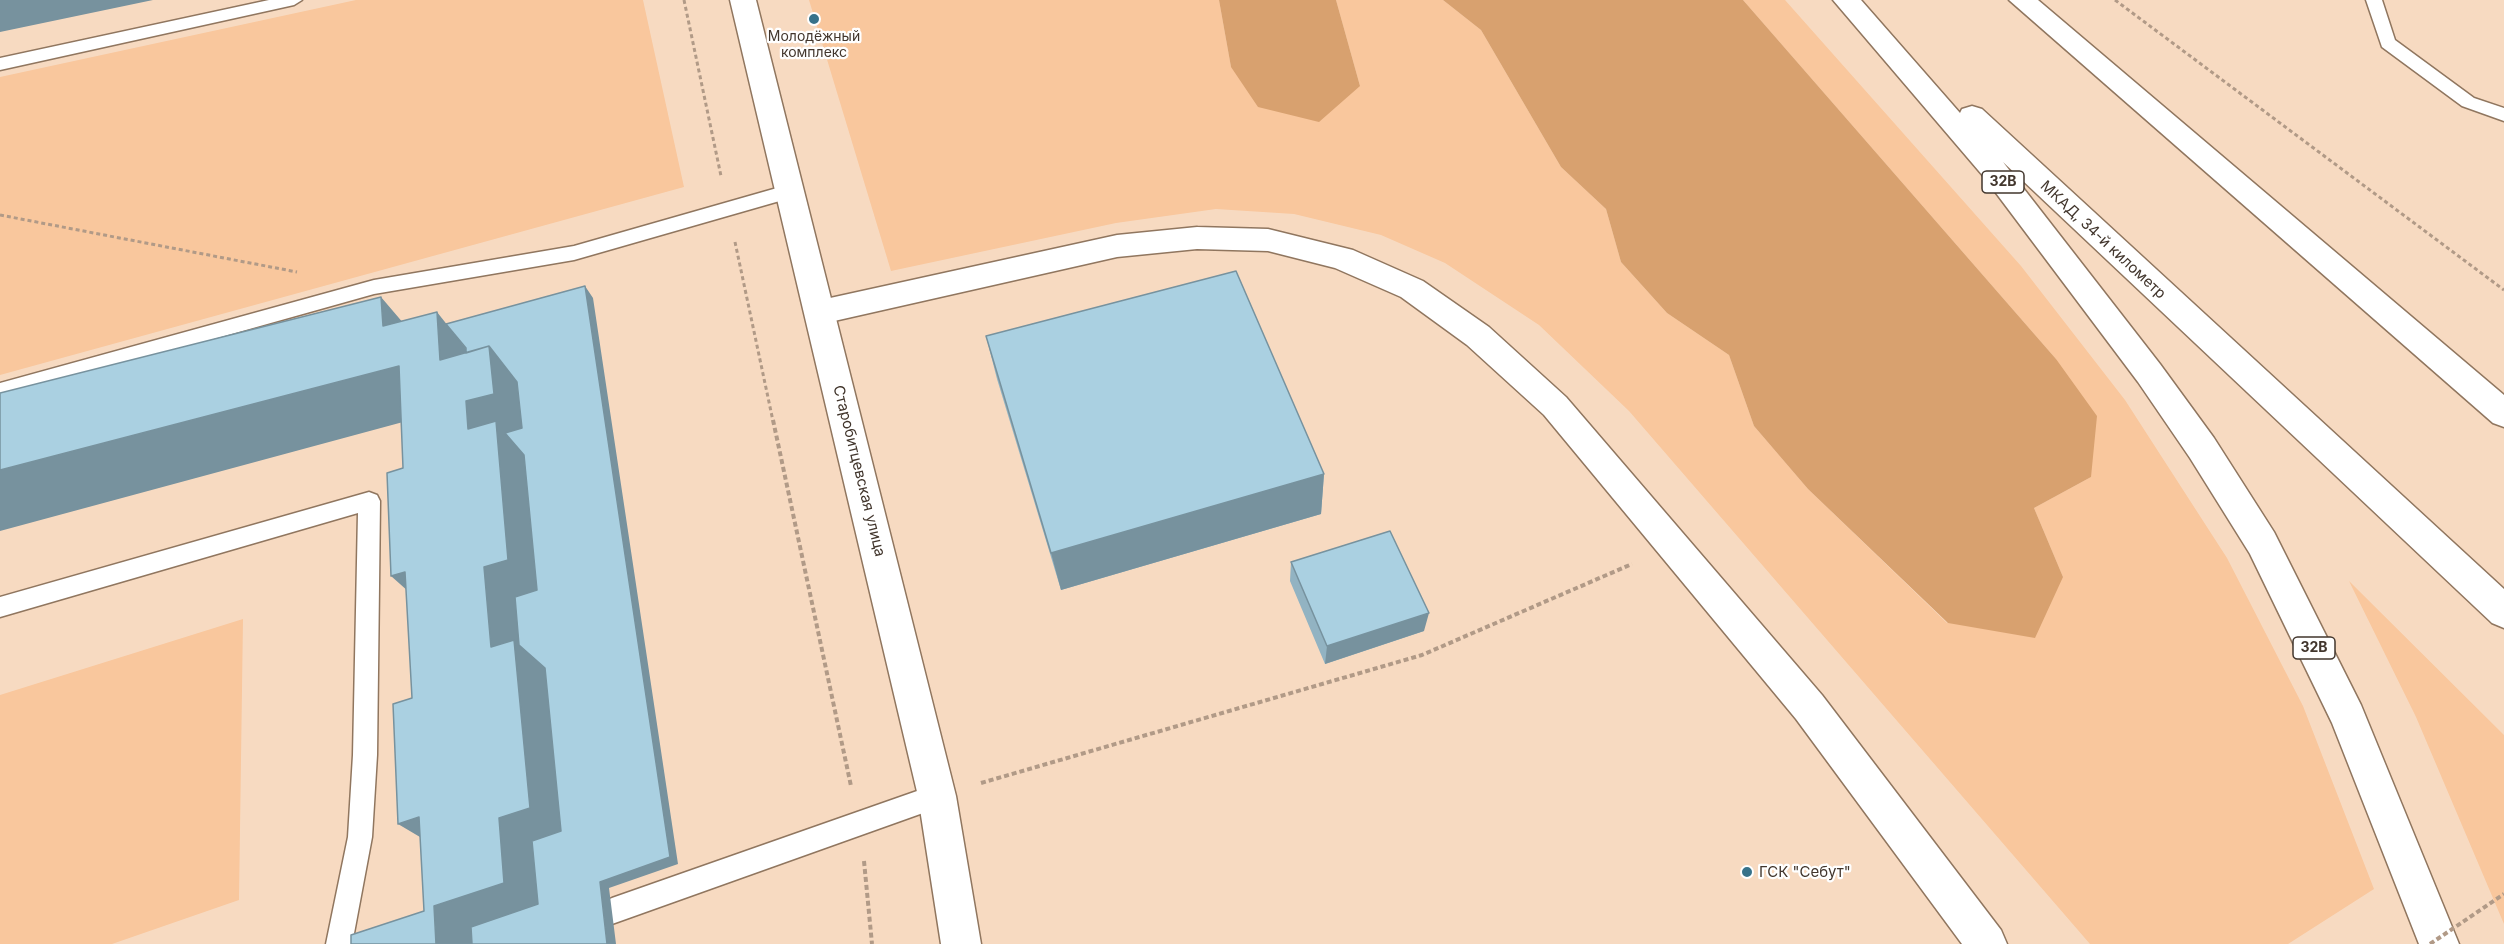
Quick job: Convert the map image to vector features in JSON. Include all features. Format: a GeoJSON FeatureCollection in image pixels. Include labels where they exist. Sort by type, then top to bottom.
{"type":"FeatureCollection","features":[{"type":"Feature","properties":{"kind":"main road","name":"Старобитцевская улица"},"geometry":{"type":"LineString","coordinates":[[743,0],[821,312],[937,796],[961,944]]}},
{"type":"Feature","properties":{"kind":"main road","name":"32B"},"geometry":{"type":"LineString","coordinates":[[1846,0],[1994,170],[2149,373],[2202,448],[2262,543],[2348,717],[2439,944]]}},
{"type":"Feature","properties":{"kind":"main road","name":"МКАД, 34-й километр"},"geometry":{"type":"LineString","coordinates":[[1854,0],[2012,154],[2504,612]]}},
{"type":"Feature","properties":{"kind":"main road"},"geometry":{"type":"LineString","coordinates":[[2022,0],[2040,10],[2498,409]]}},
{"type":"Feature","properties":{"kind":"main road"},"geometry":{"type":"LineString","coordinates":[[821,312],[1117,246],[1197,238],[1268,240],[1342,258],[1412,289],[1478,336],[1555,406],[1809,707],[1987,944]]}},
{"type":"Feature","properties":{"kind":"lane"},"geometry":{"type":"LineString","coordinates":[[0,64],[294,0]]}},
{"type":"Feature","properties":{"kind":"lane"},"geometry":{"type":"LineString","coordinates":[[2374,0],[2388,43],[2468,102],[2504,115]]}},
{"type":"Feature","properties":{"kind":"lane"},"geometry":{"type":"LineString","coordinates":[[2468,102],[2504,109]]}},
{"type":"Feature","properties":{"kind":"lane"},"geometry":{"type":"LineString","coordinates":[[0,391],[374,287],[574,253],[791,191]]}},
{"type":"Feature","properties":{"kind":"lane"},"geometry":{"type":"LineString","coordinates":[[0,607],[369,501],[365,755],[360,837],[339,944]]}},
{"type":"Feature","properties":{"kind":"lane"},"geometry":{"type":"LineString","coordinates":[[612,911],[937,796]]}},
{"type":"Feature","properties":{"kind":"path"},"geometry":{"type":"LineString","coordinates":[[684,0],[860,824],[872,944]]}},
{"type":"Feature","properties":{"kind":"path"},"geometry":{"type":"LineString","coordinates":[[2115,0],[2504,290]]}},
{"type":"Feature","properties":{"kind":"path"},"geometry":{"type":"LineString","coordinates":[[0,215],[304,273]]}},
{"type":"Feature","properties":{"kind":"path"},"geometry":{"type":"LineString","coordinates":[[937,796],[1422,655],[1636,562]]}},
{"type":"Feature","properties":{"kind":"path"},"geometry":{"type":"LineString","coordinates":[[2430,944],[2504,894]]}},
{"type":"Feature","properties":{"kind":"shaded area"},"geometry":{"type":"Polygon","coordinates":[[[356,0],[643,0],[684,187],[0,375],[0,77],[356,0]]]}},
{"type":"Feature","properties":{"kind":"shaded area"},"geometry":{"type":"Polygon","coordinates":[[[809,0],[1219,0],[1231,67],[1360,86],[1336,0],[1443,0],[1481,30],[1561,167],[1606,209],[1621,262],[1667,313],[1729,355],[1754,426],[1808,489],[1947,623],[2063,577],[2034,508],[2091,477],[2056,359],[1743,0],[1785,0],[2021,266],[2125,400],[2227,558],[2303,706],[2374,889],[2288,944],[2090,944],[1629,411],[1539,325],[1445,263],[1381,235],[1294,214],[1216,209],[1116,223],[891,271],[809,0]]]}},
{"type":"Feature","properties":{"kind":"shaded area"},"geometry":{"type":"Polygon","coordinates":[[[1219,0],[1336,0],[1360,86],[1319,122],[1258,107],[1231,67],[1219,0]]]}},
{"type":"Feature","properties":{"kind":"shaded area"},"geometry":{"type":"Polygon","coordinates":[[[1443,0],[1743,0],[2056,359],[2097,416],[2091,477],[2034,508],[2063,577],[2035,638],[1948,623],[1808,489],[1754,426],[1729,355],[1667,313],[1621,262],[1606,209],[1561,167],[1481,30],[1443,0]]]}},
{"type":"Feature","properties":{"kind":"shaded area"},"geometry":{"type":"Polygon","coordinates":[[[2349,581],[2504,735],[2504,924],[2416,717],[2349,581]]]}},
{"type":"Feature","properties":{"kind":"shaded area"},"geometry":{"type":"Polygon","coordinates":[[[243,619],[239,900],[112,944],[0,944],[0,695],[243,619]]]}},
{"type":"Feature","properties":{"kind":"building"},"geometry":{"type":"Polygon","coordinates":[[[1236,271],[1324,474],[1051,553],[986,336],[1236,271]]]}},
{"type":"Feature","properties":{"kind":"building"},"geometry":{"type":"Polygon","coordinates":[[[585,286],[670,857],[600,882],[607,944],[472,944],[471,927],[538,904],[532,841],[561,831],[545,668],[519,645],[515,597],[537,590],[524,455],[505,433],[522,428],[517,382],[489,346],[466,353],[466,348],[446,324],[585,286]]]}},
{"type":"Feature","properties":{"kind":"building"},"geometry":{"type":"Polygon","coordinates":[[[381,297],[383,326],[437,312],[440,360],[489,346],[494,394],[466,401],[468,429],[496,421],[508,560],[484,567],[491,647],[514,640],[530,808],[499,818],[504,883],[434,906],[436,944],[351,944],[351,935],[424,911],[419,817],[398,824],[393,704],[412,698],[405,572],[391,576],[387,473],[403,468],[399,366],[0,470],[0,393],[381,297]]]}},
{"type":"Feature","properties":{"kind":"building"},"geometry":{"type":"Polygon","coordinates":[[[1390,531],[1429,613],[1327,646],[1291,562],[1390,531]]]}},
{"type":"Feature","properties":{"kind":"place","name":"Молодёжный комплекс"},"geometry":{"type":"Point","coordinates":[814,19]}},
{"type":"Feature","properties":{"kind":"place","name":"ГСК \"Себут\""},"geometry":{"type":"Point","coordinates":[1747,872]}}]}
